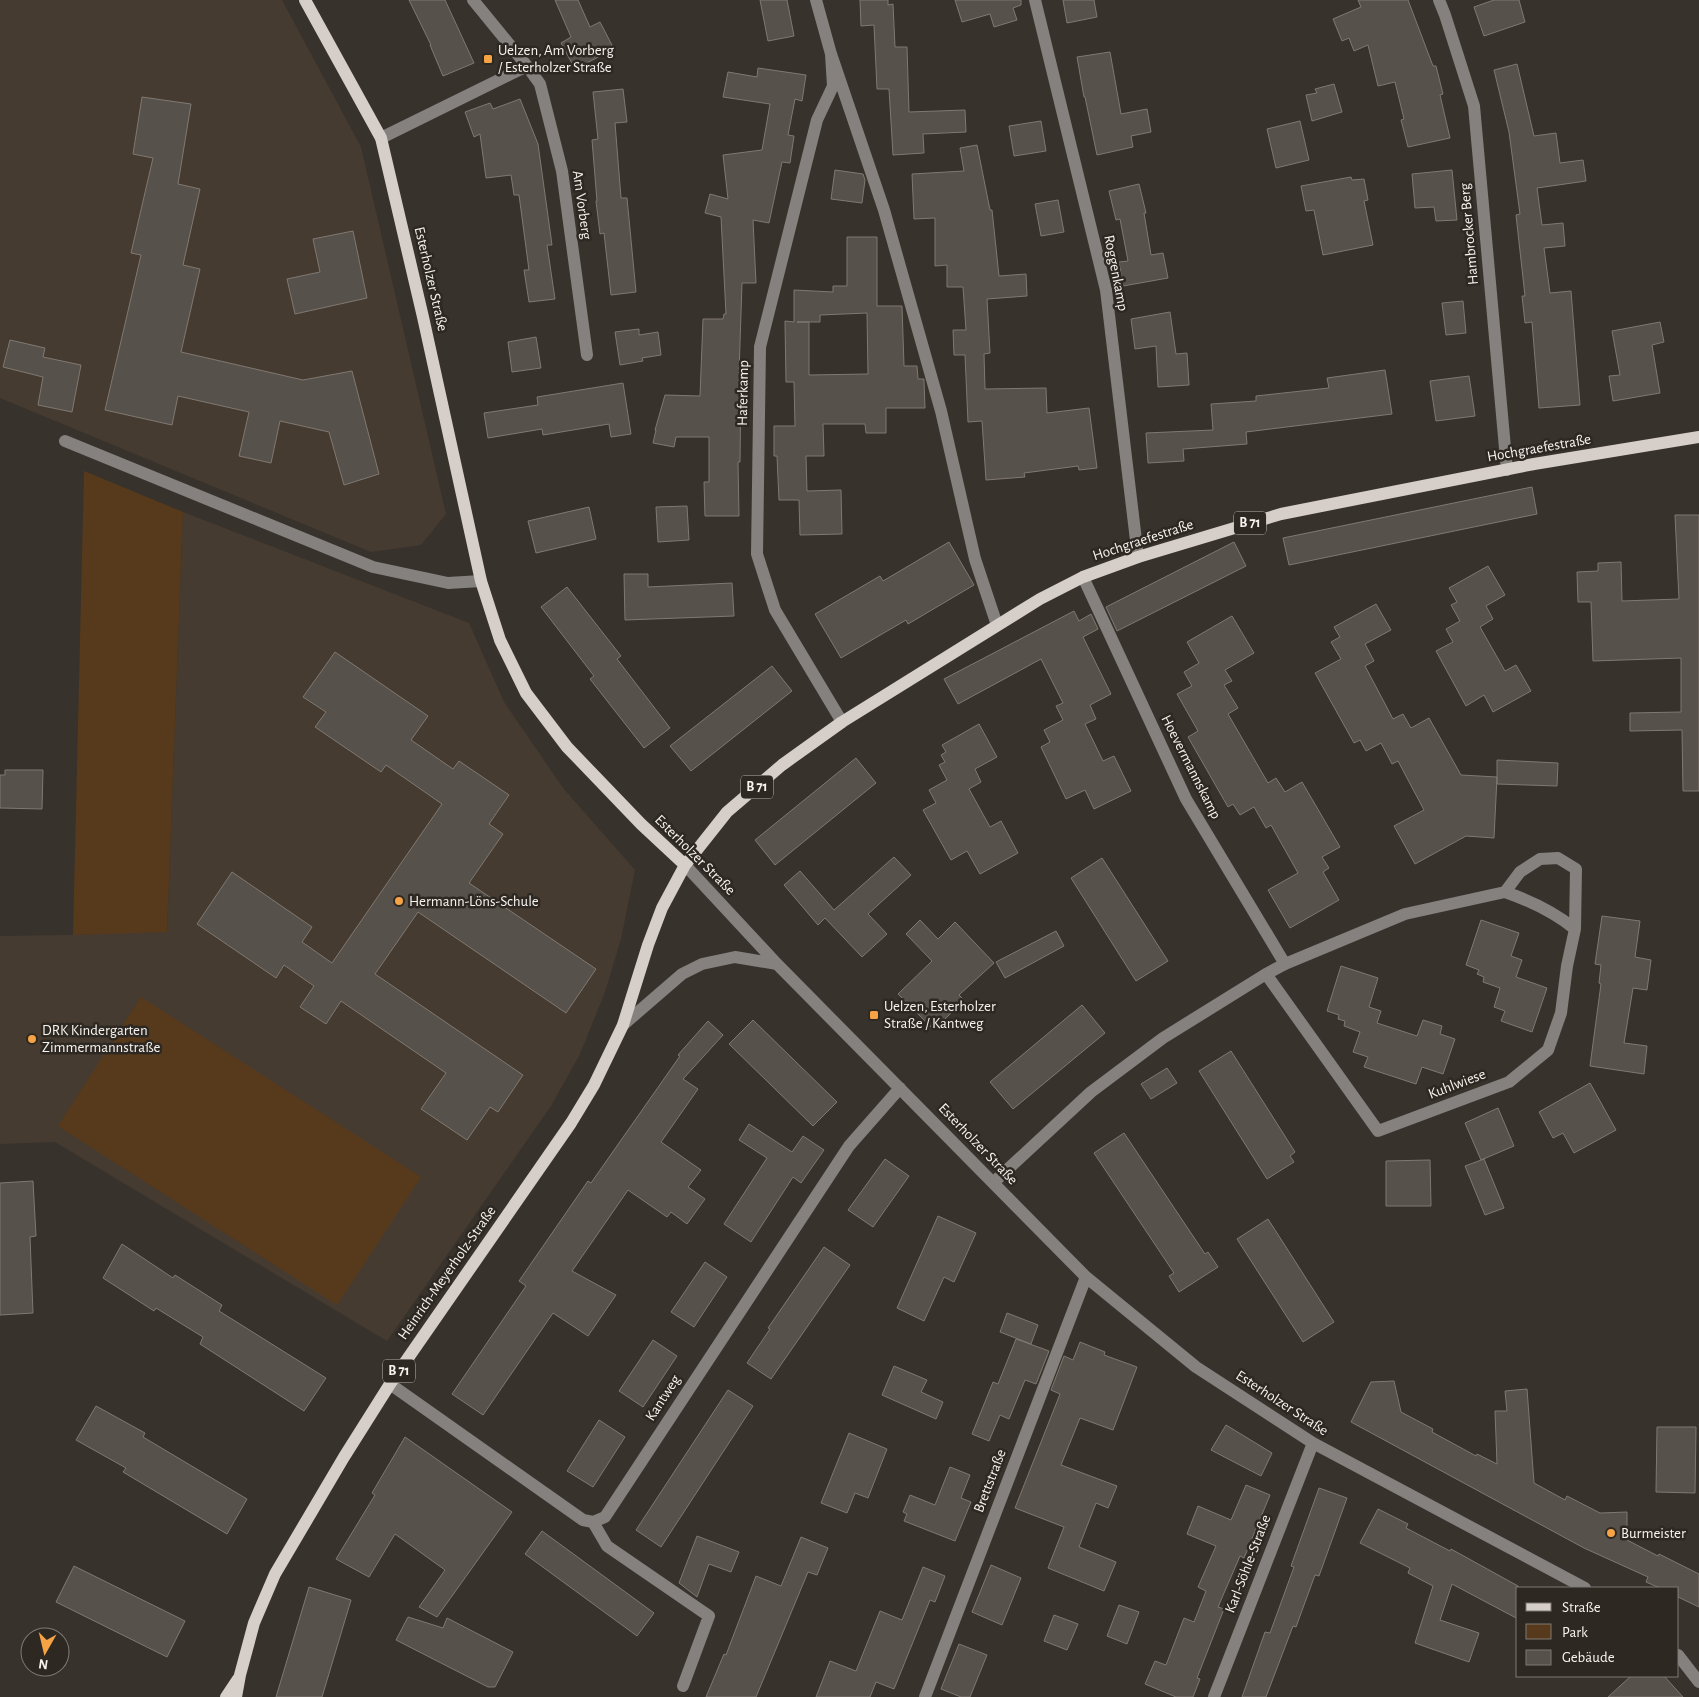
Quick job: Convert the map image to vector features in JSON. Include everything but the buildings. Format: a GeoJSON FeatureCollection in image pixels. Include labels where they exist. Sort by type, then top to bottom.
{"type":"FeatureCollection","features":[{"type":"Feature","properties":{"kind":"main road","name":"Esterholzer Straße"},"geometry":{"type":"LineString","coordinates":[[305,0],[381,138],[425,326],[481,581],[500,640],[526,693],[566,747],[685,866]]}},
{"type":"Feature","properties":{"kind":"main road","name":"Hochgraefestraße"},"geometry":{"type":"LineString","coordinates":[[685,866],[727,812],[782,765],[842,722],[997,625],[1040,599],[1083,577],[1138,557],[1281,514],[1507,470],[1699,437]]}},
{"type":"Feature","properties":{"kind":"main road","name":"Heinrich-Meyerholz-Straße"},"geometry":{"type":"LineString","coordinates":[[236,1697],[254,1623],[275,1574],[344,1456],[390,1384],[571,1123],[594,1085],[623,1025],[648,945],[662,908],[685,866]]}},
{"type":"Feature","properties":{"kind":"main road"},"geometry":{"type":"LineString","coordinates":[[226,1697],[240,1675]]}},
{"type":"Feature","properties":{"kind":"street","name":"Am Vorberg"},"geometry":{"type":"LineString","coordinates":[[473,0],[540,84],[562,171],[587,355]]}},
{"type":"Feature","properties":{"kind":"street","name":"Haferkamp"},"geometry":{"type":"LineString","coordinates":[[816,0],[831,54],[884,210],[941,411],[975,559],[997,625]]}},
{"type":"Feature","properties":{"kind":"street","name":"Roggenkamp"},"geometry":{"type":"LineString","coordinates":[[1035,0],[1106,290],[1138,557]]}},
{"type":"Feature","properties":{"kind":"street","name":"Hambrocker Berg"},"geometry":{"type":"LineString","coordinates":[[1438,0],[1445,15],[1474,106],[1507,470]]}},
{"type":"Feature","properties":{"kind":"street","name":"Haferkamp"},"geometry":{"type":"LineString","coordinates":[[831,54],[833,86],[817,120],[760,347],[757,554],[776,610],[842,722]]}},
{"type":"Feature","properties":{"kind":"street"},"geometry":{"type":"LineString","coordinates":[[381,138],[527,66]]}},
{"type":"Feature","properties":{"kind":"street"},"geometry":{"type":"LineString","coordinates":[[65,441],[373,567],[448,583],[481,581]]}},
{"type":"Feature","properties":{"kind":"street","name":"Hoevermannskamp"},"geometry":{"type":"LineString","coordinates":[[1083,577],[1186,798],[1284,964]]}},
{"type":"Feature","properties":{"kind":"street","name":"Kuhlwiese"},"geometry":{"type":"LineString","coordinates":[[1266,974],[1378,1132],[1509,1082],[1548,1050],[1562,1013],[1567,966],[1575,928],[1576,869],[1558,858],[1540,859],[1520,872],[1506,892]]}},
{"type":"Feature","properties":{"kind":"street","name":"Esterholzer Straße"},"geometry":{"type":"LineString","coordinates":[[685,866],[777,964],[1086,1277],[1196,1368],[1313,1443],[1583,1587]]}},
{"type":"Feature","properties":{"kind":"street"},"geometry":{"type":"LineString","coordinates":[[993,1183],[1099,1086],[1163,1038],[1284,964],[1405,914],[1506,892],[1521,897],[1558,916],[1575,928]]}},
{"type":"Feature","properties":{"kind":"street","name":"B 71"},"geometry":{"type":"LineString","coordinates":[[623,1025],[682,974],[702,964],[735,957],[777,964]]}},
{"type":"Feature","properties":{"kind":"street","name":"Kantweg"},"geometry":{"type":"LineString","coordinates":[[593,1522],[605,1516],[849,1146],[900,1088]]}},
{"type":"Feature","properties":{"kind":"street","name":"Brettstraße"},"geometry":{"type":"LineString","coordinates":[[925,1697],[1086,1277]]}},
{"type":"Feature","properties":{"kind":"street"},"geometry":{"type":"LineString","coordinates":[[390,1384],[583,1520],[593,1522],[608,1546],[709,1616],[682,1686]]}},
{"type":"Feature","properties":{"kind":"street","name":"Karl-Söhle-Straße"},"geometry":{"type":"LineString","coordinates":[[1214,1697],[1313,1443]]}},
{"type":"Feature","properties":{"kind":"street"},"geometry":{"type":"LineString","coordinates":[[1679,1657],[1699,1682]]}},
{"type":"Feature","properties":{"kind":"shaded area"},"geometry":{"type":"Polygon","coordinates":[[[0,0],[282,0],[361,147],[446,514],[421,545],[371,552],[0,398],[0,0]]]}},
{"type":"Feature","properties":{"kind":"shaded area","name":"Hermann-Löns-Schule"},"geometry":{"type":"Polygon","coordinates":[[[183,512],[469,623],[504,702],[563,788],[635,870],[621,939],[605,992],[580,1054],[551,1106],[387,1341],[55,1142],[0,1144],[0,936],[167,931],[183,512]]]}},
{"type":"Feature","properties":{"kind":"green space"},"geometry":{"type":"Polygon","coordinates":[[[84,471],[183,512],[167,932],[73,935],[84,471]]]}},
{"type":"Feature","properties":{"kind":"green space"},"geometry":{"type":"Polygon","coordinates":[[[141,997],[421,1177],[337,1305],[58,1126],[141,997]]]}},
{"type":"Feature","properties":{"kind":"place","name":"Uelzen, Am Vorberg / Esterholzer Straße"},"geometry":{"type":"Point","coordinates":[488,59]}},
{"type":"Feature","properties":{"kind":"place","name":"Hermann-Löns-Schule"},"geometry":{"type":"Point","coordinates":[399,901]}},
{"type":"Feature","properties":{"kind":"place","name":"Uelzen, Esterholzer Straße / Kantweg"},"geometry":{"type":"Point","coordinates":[874,1015]}},
{"type":"Feature","properties":{"kind":"place","name":"DRK Kindergarten Zimmermannstraße"},"geometry":{"type":"Point","coordinates":[32,1039]}},
{"type":"Feature","properties":{"kind":"place","name":"Burmeister"},"geometry":{"type":"Point","coordinates":[1611,1533]}}]}
